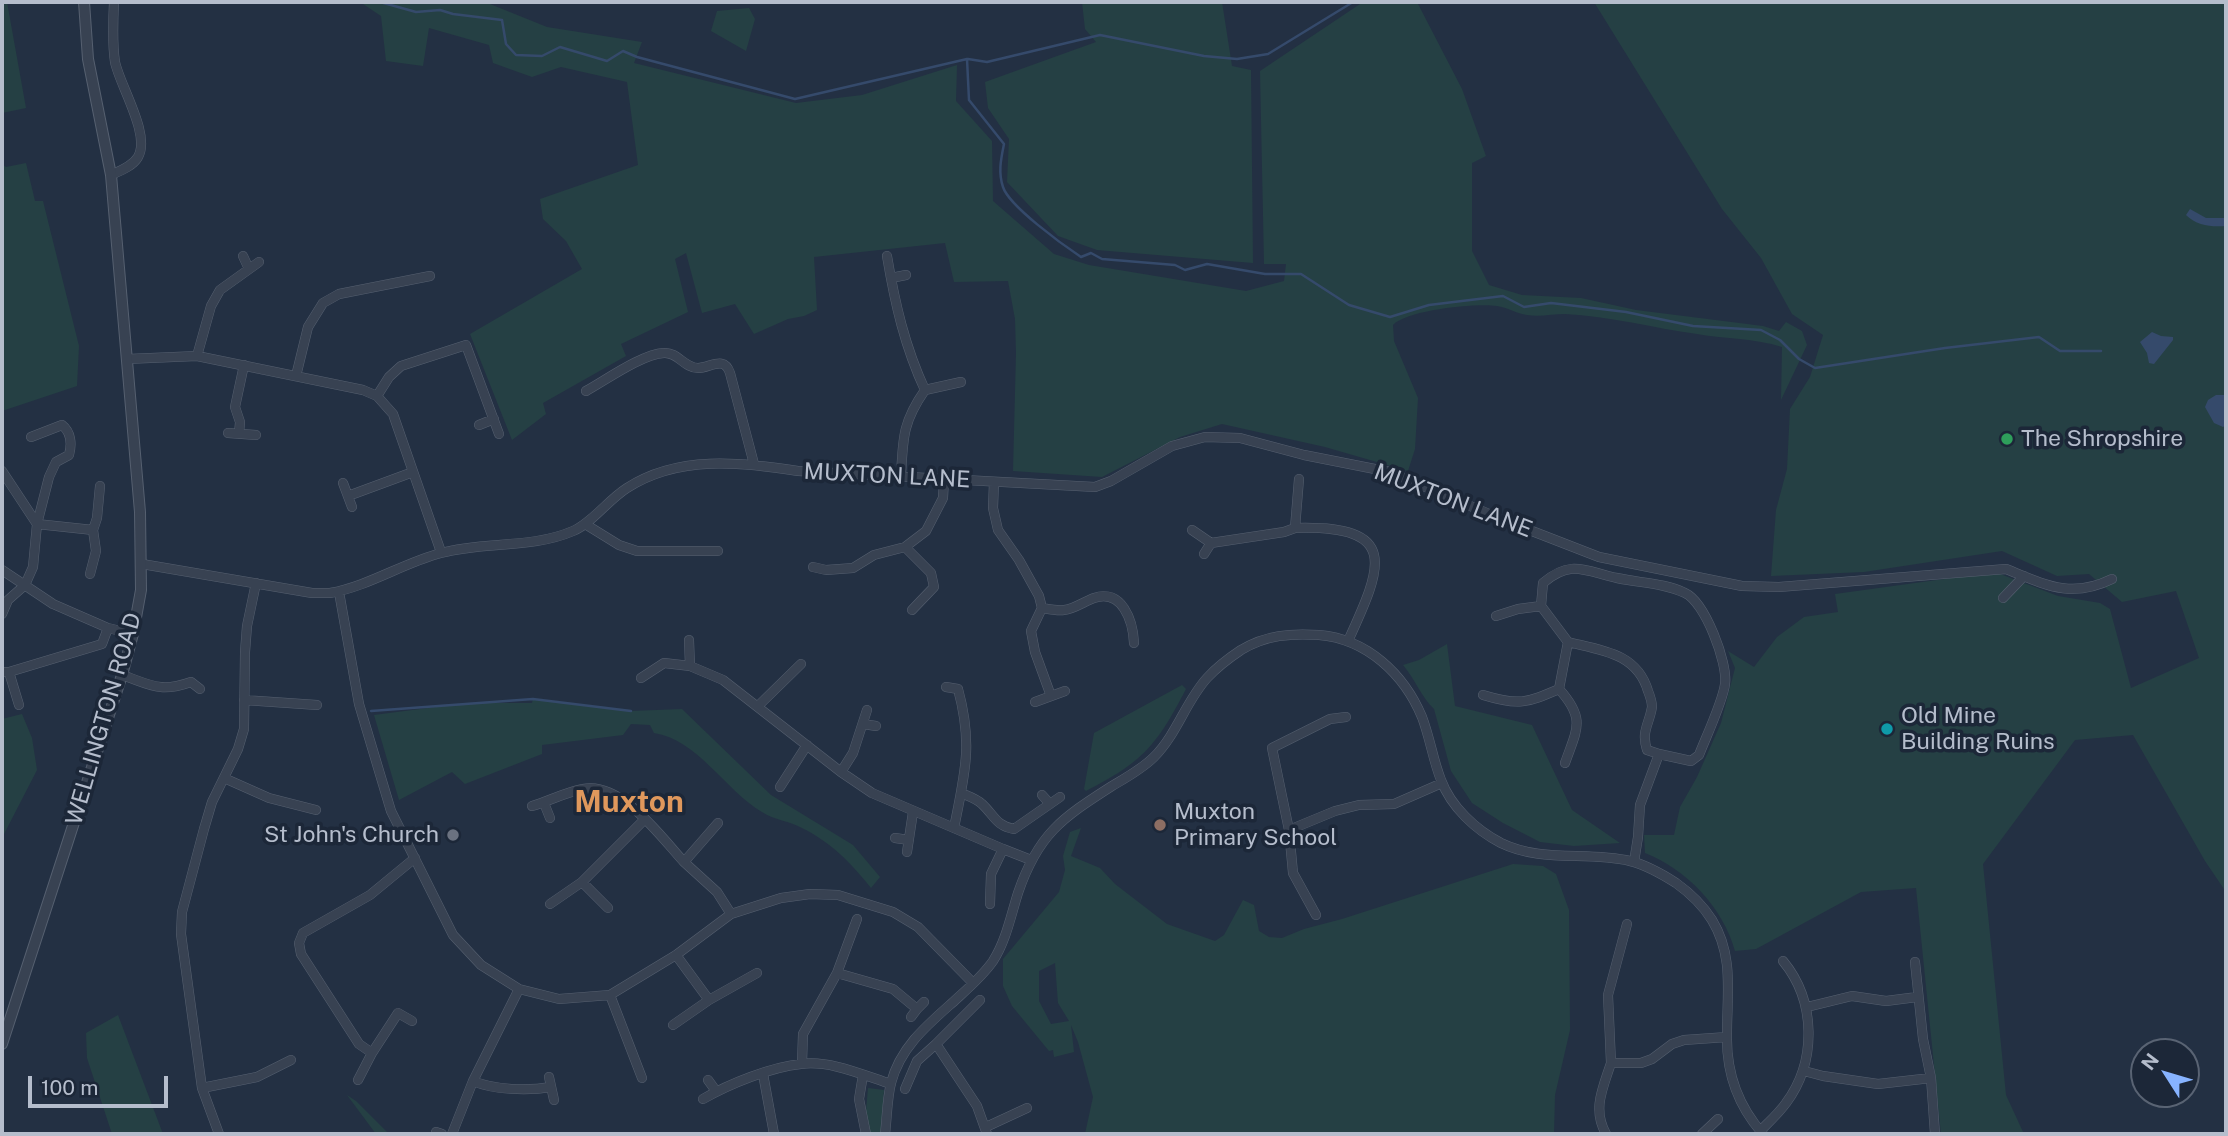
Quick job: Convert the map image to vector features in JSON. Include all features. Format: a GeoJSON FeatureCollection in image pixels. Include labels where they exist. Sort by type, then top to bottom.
{"type":"FeatureCollection","features":[{"type":"Feature","properties":{"kind":"street","name":"WELLINGTON ROAD"},"geometry":{"type":"LineString","coordinates":[[2,1044],[122,675],[141,590],[140,512],[111,175],[88,59],[84,2]]}},
{"type":"Feature","properties":{"kind":"street"},"geometry":{"type":"LineString","coordinates":[[111,175],[126,168],[138,157],[142,142],[115,64],[112,29],[114,2]]}},
{"type":"Feature","properties":{"kind":"street"},"geometry":{"type":"LineString","coordinates":[[243,256],[249,269]]}},
{"type":"Feature","properties":{"kind":"street"},"geometry":{"type":"LineString","coordinates":[[887,256],[898,317],[911,360],[925,390]]}},
{"type":"Feature","properties":{"kind":"street"},"geometry":{"type":"LineString","coordinates":[[197,356],[211,306],[220,290],[259,262]]}},
{"type":"Feature","properties":{"kind":"street"},"geometry":{"type":"LineString","coordinates":[[416,267],[417,277]]}},
{"type":"Feature","properties":{"kind":"street"},"geometry":{"type":"LineString","coordinates":[[891,278],[906,275]]}},
{"type":"Feature","properties":{"kind":"street"},"geometry":{"type":"LineString","coordinates":[[296,376],[308,327],[323,303],[339,294],[430,276]]}},
{"type":"Feature","properties":{"kind":"street"},"geometry":{"type":"LineString","coordinates":[[377,396],[389,377],[401,366],[466,345],[499,434]]}},
{"type":"Feature","properties":{"kind":"street"},"geometry":{"type":"LineString","coordinates":[[586,391],[647,357],[666,352],[696,368],[713,363],[723,364],[730,373],[754,464]]}},
{"type":"Feature","properties":{"kind":"street"},"geometry":{"type":"LineString","coordinates":[[127,359],[197,356],[363,390],[377,396],[393,414],[442,552]]}},
{"type":"Feature","properties":{"kind":"street"},"geometry":{"type":"LineString","coordinates":[[244,365],[235,407],[240,422],[234,434],[256,435]]}},
{"type":"Feature","properties":{"kind":"street"},"geometry":{"type":"LineString","coordinates":[[901,477],[902,439],[912,409],[925,390],[961,382]]}},
{"type":"Feature","properties":{"kind":"street"},"geometry":{"type":"LineString","coordinates":[[480,425],[494,419]]}},
{"type":"Feature","properties":{"kind":"street"},"geometry":{"type":"LineString","coordinates":[[2,614],[8,600],[25,585],[33,567],[37,524],[49,477],[56,463],[69,455],[72,444],[66,428],[62,425],[31,437]]}},
{"type":"Feature","properties":{"kind":"street","name":"MUXTON LANE"},"geometry":{"type":"LineString","coordinates":[[142,564],[312,593],[340,592],[442,552],[540,541],[574,531],[626,489],[667,468],[682,465],[754,464],[798,471],[1095,487],[1111,481],[1172,446],[1205,437],[1240,438],[1304,456],[1390,472],[1599,557],[1742,586],[1779,587],[2006,569],[2071,591],[2094,588],[2112,579]]}},
{"type":"Feature","properties":{"kind":"street"},"geometry":{"type":"LineString","coordinates":[[2,471],[37,524]]}},
{"type":"Feature","properties":{"kind":"street"},"geometry":{"type":"LineString","coordinates":[[348,496],[413,472]]}},
{"type":"Feature","properties":{"kind":"street"},"geometry":{"type":"LineString","coordinates":[[813,567],[826,570],[853,568],[874,555],[905,547],[926,531],[943,498],[944,479]]}},
{"type":"Feature","properties":{"kind":"street"},"geometry":{"type":"LineString","coordinates":[[1295,528],[1299,479]]}},
{"type":"Feature","properties":{"kind":"street"},"geometry":{"type":"LineString","coordinates":[[994,482],[993,508],[998,530],[1020,560],[1039,596],[1042,608],[1031,631],[1035,652],[1051,696]]}},
{"type":"Feature","properties":{"kind":"street"},"geometry":{"type":"LineString","coordinates":[[343,483],[352,507]]}},
{"type":"Feature","properties":{"kind":"street"},"geometry":{"type":"LineString","coordinates":[[90,574],[96,551],[93,530],[100,486]]}},
{"type":"Feature","properties":{"kind":"street"},"geometry":{"type":"LineString","coordinates":[[37,524],[93,530]]}},
{"type":"Feature","properties":{"kind":"street"},"geometry":{"type":"LineString","coordinates":[[585,524],[619,545],[637,551],[718,551]]}},
{"type":"Feature","properties":{"kind":"street"},"geometry":{"type":"LineString","coordinates":[[1192,530],[1210,543],[1295,528],[1332,527],[1363,537],[1373,548],[1375,561],[1368,596],[1348,641]]}},
{"type":"Feature","properties":{"kind":"street"},"geometry":{"type":"LineString","coordinates":[[1203,554],[1210,543]]}},
{"type":"Feature","properties":{"kind":"street"},"geometry":{"type":"LineString","coordinates":[[905,547],[930,573],[934,587],[912,610]]}},
{"type":"Feature","properties":{"kind":"street"},"geometry":{"type":"LineString","coordinates":[[1570,568],[1588,569],[1631,581],[1667,586],[1689,594],[1713,630],[1726,683],[1699,755],[1691,761],[1647,750],[1643,737],[1652,704],[1646,681],[1631,662],[1606,651],[1568,642],[1541,606],[1543,583],[1556,572],[1570,568]]}},
{"type":"Feature","properties":{"kind":"street"},"geometry":{"type":"LineString","coordinates":[[2,570],[53,604],[108,628],[133,634]]}},
{"type":"Feature","properties":{"kind":"street"},"geometry":{"type":"LineString","coordinates":[[2003,598],[2024,576]]}},
{"type":"Feature","properties":{"kind":"street"},"geometry":{"type":"LineString","coordinates":[[219,1134],[202,1088],[181,934],[182,912],[204,829],[224,778],[239,749],[244,729],[247,626],[256,583]]}},
{"type":"Feature","properties":{"kind":"street"},"geometry":{"type":"LineString","coordinates":[[340,592],[359,704],[374,762],[391,811],[453,935],[481,965],[519,989],[559,999],[610,995],[676,955],[731,914],[781,898],[810,894],[838,895],[892,912],[918,927],[973,983]]}},
{"type":"Feature","properties":{"kind":"street"},"geometry":{"type":"LineString","coordinates":[[1042,608],[1064,611],[1104,595],[1115,598],[1127,611],[1134,643]]}},
{"type":"Feature","properties":{"kind":"street"},"geometry":{"type":"LineString","coordinates":[[1496,616],[1541,606]]}},
{"type":"Feature","properties":{"kind":"street"},"geometry":{"type":"LineString","coordinates":[[19,705],[5,672],[102,644],[108,628]]}},
{"type":"Feature","properties":{"kind":"street"},"geometry":{"type":"LineString","coordinates":[[885,1134],[891,1084],[900,1058],[914,1039],[973,983],[997,955],[1031,860],[1043,840],[1058,823],[1154,757],[1170,737],[1206,679],[1223,662],[1244,648],[1285,634],[1317,635],[1348,641],[1386,665],[1408,690],[1421,715],[1442,783],[1466,818],[1501,843],[1540,855],[1610,858],[1634,862],[1662,874],[1687,891],[1710,916],[1719,933],[1729,972],[1727,1037],[1732,1079],[1746,1113],[1761,1133],[1787,1103],[1804,1071],[1808,1038],[1807,1007],[1795,978],[1783,961]]}},
{"type":"Feature","properties":{"kind":"street"},"geometry":{"type":"LineString","coordinates":[[689,640],[690,666]]}},
{"type":"Feature","properties":{"kind":"street"},"geometry":{"type":"LineString","coordinates":[[1565,763],[1577,729],[1577,712],[1559,689],[1568,642]]}},
{"type":"Feature","properties":{"kind":"street"},"geometry":{"type":"LineString","coordinates":[[641,678],[664,663],[690,666],[723,680],[872,793],[1031,860]]}},
{"type":"Feature","properties":{"kind":"street"},"geometry":{"type":"LineString","coordinates":[[758,706],[801,664]]}},
{"type":"Feature","properties":{"kind":"street"},"geometry":{"type":"LineString","coordinates":[[191,682],[192,671]]}},
{"type":"Feature","properties":{"kind":"street"},"geometry":{"type":"LineString","coordinates":[[122,675],[161,688],[171,689],[191,682]]}},
{"type":"Feature","properties":{"kind":"street"},"geometry":{"type":"LineString","coordinates":[[191,682],[200,689]]}},
{"type":"Feature","properties":{"kind":"street"},"geometry":{"type":"LineString","coordinates":[[946,687],[960,685],[968,737],[954,828]]}},
{"type":"Feature","properties":{"kind":"street"},"geometry":{"type":"LineString","coordinates":[[1483,695],[1503,701],[1528,702],[1559,689]]}},
{"type":"Feature","properties":{"kind":"street"},"geometry":{"type":"LineString","coordinates":[[1035,702],[1065,691]]}},
{"type":"Feature","properties":{"kind":"street"},"geometry":{"type":"LineString","coordinates":[[244,699],[317,705]]}},
{"type":"Feature","properties":{"kind":"street"},"geometry":{"type":"LineString","coordinates":[[841,772],[853,753],[867,710]]}},
{"type":"Feature","properties":{"kind":"street"},"geometry":{"type":"LineString","coordinates":[[1316,915],[1293,873],[1289,830],[1272,748],[1330,719],[1346,717]]}},
{"type":"Feature","properties":{"kind":"street"},"geometry":{"type":"LineString","coordinates":[[863,724],[876,726]]}},
{"type":"Feature","properties":{"kind":"street"},"geometry":{"type":"LineString","coordinates":[[780,787],[807,745]]}},
{"type":"Feature","properties":{"kind":"street"},"geometry":{"type":"LineString","coordinates":[[1634,862],[1640,805],[1659,754]]}},
{"type":"Feature","properties":{"kind":"street"},"geometry":{"type":"LineString","coordinates":[[224,778],[269,798],[316,810]]}},
{"type":"Feature","properties":{"kind":"street"},"geometry":{"type":"LineString","coordinates":[[1289,830],[1359,804],[1394,804],[1442,783]]}},
{"type":"Feature","properties":{"kind":"street"},"geometry":{"type":"LineString","coordinates":[[532,806],[585,788],[607,792],[626,801],[684,862],[717,892],[731,914]]}},
{"type":"Feature","properties":{"kind":"street"},"geometry":{"type":"LineString","coordinates":[[961,793],[982,803],[995,821],[1014,829],[1060,797]]}},
{"type":"Feature","properties":{"kind":"street"},"geometry":{"type":"LineString","coordinates":[[1042,795],[1050,804]]}},
{"type":"Feature","properties":{"kind":"street"},"geometry":{"type":"LineString","coordinates":[[544,803],[551,818]]}},
{"type":"Feature","properties":{"kind":"street"},"geometry":{"type":"LineString","coordinates":[[907,852],[913,812]]}},
{"type":"Feature","properties":{"kind":"street"},"geometry":{"type":"LineString","coordinates":[[550,904],[582,882],[645,819]]}},
{"type":"Feature","properties":{"kind":"street"},"geometry":{"type":"LineString","coordinates":[[684,862],[719,823]]}},
{"type":"Feature","properties":{"kind":"street"},"geometry":{"type":"LineString","coordinates":[[895,838],[909,840]]}},
{"type":"Feature","properties":{"kind":"street"},"geometry":{"type":"LineString","coordinates":[[990,904],[990,874],[1003,849]]}},
{"type":"Feature","properties":{"kind":"street"},"geometry":{"type":"LineString","coordinates":[[372,1054],[359,1044],[301,954],[299,943],[303,933],[370,895],[415,858]]}},
{"type":"Feature","properties":{"kind":"street"},"geometry":{"type":"LineString","coordinates":[[582,882],[608,908]]}},
{"type":"Feature","properties":{"kind":"street"},"geometry":{"type":"LineString","coordinates":[[802,1063],[803,1034],[837,973],[857,919]]}},
{"type":"Feature","properties":{"kind":"street"},"geometry":{"type":"LineString","coordinates":[[1606,1134],[1600,1119],[1599,1100],[1611,1063],[1608,995],[1627,924]]}},
{"type":"Feature","properties":{"kind":"street"},"geometry":{"type":"LineString","coordinates":[[676,955],[709,1000]]}},
{"type":"Feature","properties":{"kind":"street"},"geometry":{"type":"LineString","coordinates":[[1914,962],[1917,997],[1931,1078],[1935,1134]]}},
{"type":"Feature","properties":{"kind":"street"},"geometry":{"type":"LineString","coordinates":[[678,1025],[709,1000],[757,972]]}},
{"type":"Feature","properties":{"kind":"street"},"geometry":{"type":"LineString","coordinates":[[837,973],[893,989],[914,1013],[924,1002]]}},
{"type":"Feature","properties":{"kind":"street"},"geometry":{"type":"LineString","coordinates":[[452,1134],[473,1081],[519,989]]}},
{"type":"Feature","properties":{"kind":"street"},"geometry":{"type":"LineString","coordinates":[[610,995],[642,1077]]}},
{"type":"Feature","properties":{"kind":"street"},"geometry":{"type":"LineString","coordinates":[[1807,1007],[1852,996],[1886,1001],[1917,997]]}},
{"type":"Feature","properties":{"kind":"street"},"geometry":{"type":"LineString","coordinates":[[905,1089],[917,1061],[980,1000]]}},
{"type":"Feature","properties":{"kind":"street"},"geometry":{"type":"LineString","coordinates":[[358,1080],[398,1013],[412,1021]]}},
{"type":"Feature","properties":{"kind":"street"},"geometry":{"type":"LineString","coordinates":[[1611,1063],[1641,1063],[1652,1059],[1672,1044],[1684,1040],[1727,1037]]}},
{"type":"Feature","properties":{"kind":"street"},"geometry":{"type":"LineString","coordinates":[[936,1044],[977,1106],[986,1131],[1023,1114]]}},
{"type":"Feature","properties":{"kind":"street"},"geometry":{"type":"LineString","coordinates":[[202,1088],[257,1077],[291,1060]]}},
{"type":"Feature","properties":{"kind":"street"},"geometry":{"type":"LineString","coordinates":[[703,1099],[716,1091],[802,1063],[834,1067],[891,1084]]}},
{"type":"Feature","properties":{"kind":"street"},"geometry":{"type":"LineString","coordinates":[[1804,1071],[1878,1084],[1931,1078]]}},
{"type":"Feature","properties":{"kind":"street"},"geometry":{"type":"LineString","coordinates":[[763,1074],[774,1134]]}},
{"type":"Feature","properties":{"kind":"street"},"geometry":{"type":"LineString","coordinates":[[863,1075],[859,1099],[866,1134]]}},
{"type":"Feature","properties":{"kind":"street"},"geometry":{"type":"LineString","coordinates":[[549,1077],[554,1100]]}},
{"type":"Feature","properties":{"kind":"street"},"geometry":{"type":"LineString","coordinates":[[708,1080],[716,1091]]}},
{"type":"Feature","properties":{"kind":"street"},"geometry":{"type":"LineString","coordinates":[[473,1081],[483,1085],[538,1089],[551,1087]]}},
{"type":"Feature","properties":{"kind":"street"},"geometry":{"type":"LineString","coordinates":[[1702,1134],[1718,1119]]}},
{"type":"Feature","properties":{"kind":"green space"},"geometry":{"type":"Polygon","coordinates":[[[2,2],[7,2],[26,108],[2,113],[2,2]]]}},
{"type":"Feature","properties":{"kind":"green space"},"geometry":{"type":"Polygon","coordinates":[[[360,2],[485,2],[547,27],[642,42],[634,63],[796,103],[862,95],[957,65],[956,101],[992,141],[993,201],[1054,254],[1089,265],[1246,291],[1284,281],[1286,264],[1264,264],[1260,71],[1363,2],[1417,2],[1462,89],[1486,156],[1472,163],[1472,251],[1489,285],[1522,295],[1581,298],[1636,310],[1763,326],[1779,331],[1786,322],[1802,331],[1807,345],[1781,400],[1782,347],[1771,344],[1598,317],[1527,315],[1497,306],[1442,309],[1412,315],[1393,325],[1394,341],[1418,398],[1415,449],[1408,471],[1325,447],[1222,424],[1180,437],[1102,477],[1013,471],[1016,353],[1015,319],[1008,281],[954,282],[945,243],[814,257],[817,310],[754,334],[735,304],[702,313],[686,253],[675,259],[688,312],[621,344],[626,356],[543,403],[546,414],[512,440],[470,334],[582,269],[566,241],[543,219],[540,199],[638,165],[627,82],[561,67],[532,77],[493,63],[489,45],[429,28],[423,66],[386,61],[381,16],[360,2]]]}},
{"type":"Feature","properties":{"kind":"green space"},"geometry":{"type":"Polygon","coordinates":[[[1082,2],[1222,2],[1232,66],[1251,70],[1253,263],[1097,250],[1058,236],[1007,182],[1009,139],[988,108],[985,82],[1096,42],[1085,29],[1082,2]]]}},
{"type":"Feature","properties":{"kind":"green space","name":"The Shropshire"},"geometry":{"type":"Polygon","coordinates":[[[1594,2],[2226,2],[2226,892],[2205,861],[2133,735],[2075,740],[1983,864],[2006,1095],[2024,1134],[1941,1134],[1916,888],[1861,892],[1756,949],[1735,951],[1722,919],[1701,892],[1675,869],[1645,853],[1644,835],[1674,835],[1680,807],[1697,777],[1721,723],[1735,668],[1728,651],[1754,667],[1777,637],[1804,617],[1838,612],[1835,594],[1995,572],[2058,596],[2100,603],[2110,609],[2131,688],[2199,658],[2176,591],[2122,602],[2089,574],[2057,576],[2002,551],[1864,572],[1771,576],[1776,510],[1787,469],[1790,409],[1810,377],[1823,335],[1792,314],[1761,258],[1722,209],[1594,2]]]}},
{"type":"Feature","properties":{"kind":"green space"},"geometry":{"type":"Polygon","coordinates":[[[749,8],[755,19],[746,51],[711,31],[717,11],[749,8]]]}},
{"type":"Feature","properties":{"kind":"green space"},"geometry":{"type":"Polygon","coordinates":[[[26,163],[35,201],[43,201],[79,346],[77,386],[2,411],[2,164],[6,167],[26,163]]]}},
{"type":"Feature","properties":{"kind":"green space"},"geometry":{"type":"Polygon","coordinates":[[[1447,644],[1455,706],[1532,725],[1572,810],[1620,843],[1574,846],[1540,842],[1472,803],[1451,771],[1434,709],[1403,665],[1419,660],[1447,644]]]}},
{"type":"Feature","properties":{"kind":"green space"},"geometry":{"type":"Polygon","coordinates":[[[1182,685],[1186,689],[1157,738],[1122,771],[1086,791],[1084,789],[1094,733],[1182,685]]]}},
{"type":"Feature","properties":{"kind":"green space"},"geometry":{"type":"Polygon","coordinates":[[[533,699],[631,711],[682,709],[771,795],[853,845],[880,877],[871,888],[848,862],[823,840],[762,812],[736,792],[698,755],[670,737],[654,733],[650,725],[631,724],[623,735],[542,745],[542,754],[465,784],[452,772],[399,800],[374,715],[466,703],[532,703],[533,699]]]}},
{"type":"Feature","properties":{"kind":"green space"},"geometry":{"type":"Polygon","coordinates":[[[22,714],[32,738],[37,770],[2,838],[2,719],[22,714]]]}},
{"type":"Feature","properties":{"kind":"green space"},"geometry":{"type":"Polygon","coordinates":[[[1081,828],[1071,856],[1100,868],[1115,884],[1167,924],[1215,941],[1224,935],[1243,900],[1254,905],[1259,931],[1269,937],[1282,938],[1513,864],[1543,866],[1556,874],[1569,910],[1570,1030],[1555,1095],[1554,1134],[1085,1134],[1093,1097],[1071,1025],[1074,1052],[1054,1057],[1053,1050],[1049,1051],[1012,1006],[1003,986],[1003,959],[1059,892],[1065,870],[1063,856],[1070,832],[1081,828]],[[1055,963],[1039,971],[1039,1001],[1051,1024],[1069,1021],[1058,1003],[1055,963]]]}},
{"type":"Feature","properties":{"kind":"green space"},"geometry":{"type":"Polygon","coordinates":[[[118,1015],[163,1134],[112,1134],[87,1058],[86,1033],[118,1015]]]}},
{"type":"Feature","properties":{"kind":"green space"},"geometry":{"type":"Polygon","coordinates":[[[868,1088],[884,1090],[881,1134],[864,1134],[868,1088]]]}},
{"type":"Feature","properties":{"kind":"green space"},"geometry":{"type":"Polygon","coordinates":[[[347,1095],[356,1101],[389,1134],[376,1134],[347,1095]]]}},
{"type":"Feature","properties":{"kind":"water"},"geometry":{"type":"Polygon","coordinates":[[[2190,209],[2206,218],[2226,218],[2226,226],[2195,222],[2186,215],[2190,209]]]}},
{"type":"Feature","properties":{"kind":"water"},"geometry":{"type":"Polygon","coordinates":[[[2152,332],[2173,337],[2154,364],[2149,363],[2147,353],[2140,342],[2152,332]]]}},
{"type":"Feature","properties":{"kind":"water"},"geometry":{"type":"Polygon","coordinates":[[[2216,395],[2226,395],[2226,425],[2223,427],[2214,423],[2205,407],[2208,400],[2216,395]]]}},
{"type":"Feature","properties":{"kind":"waterway"},"geometry":{"type":"LineString","coordinates":[[380,2],[416,12],[440,10],[502,20],[506,44],[516,55],[542,56],[560,47],[607,61],[623,51],[795,99],[967,59],[969,100],[1004,144],[1001,176],[1007,195],[1037,225],[1081,257],[1091,253],[1102,259],[1175,265],[1185,270],[1207,264],[1265,274],[1301,274],[1349,305],[1390,317],[1429,305],[1503,296],[1524,307],[1551,303],[1626,312],[1693,326],[1761,330],[1780,340],[1799,359],[1815,368],[2039,337],[2060,351],[2101,351]]}},
{"type":"Feature","properties":{"kind":"waterway"},"geometry":{"type":"LineString","coordinates":[[968,59],[987,62],[1100,35],[1204,56],[1237,59],[1268,54],[1353,2]]}},
{"type":"Feature","properties":{"kind":"waterway"},"geometry":{"type":"LineString","coordinates":[[371,711],[533,699],[631,711]]}},
{"type":"Feature","properties":{"kind":"place","name":"The Shropshire"},"geometry":{"type":"Point","coordinates":[2007,439]}},
{"type":"Feature","properties":{"kind":"place","name":"Old Mine Building Ruins"},"geometry":{"type":"Point","coordinates":[1887,729]}},
{"type":"Feature","properties":{"kind":"place","name":"Muxton Primary School"},"geometry":{"type":"Point","coordinates":[1160,825]}},
{"type":"Feature","properties":{"kind":"place","name":"St John's Church"},"geometry":{"type":"Point","coordinates":[453,835]}},
{"type":"Feature","properties":{"kind":"district","name":"Muxton"},"geometry":{"type":"Point","coordinates":[629,803]}}]}
